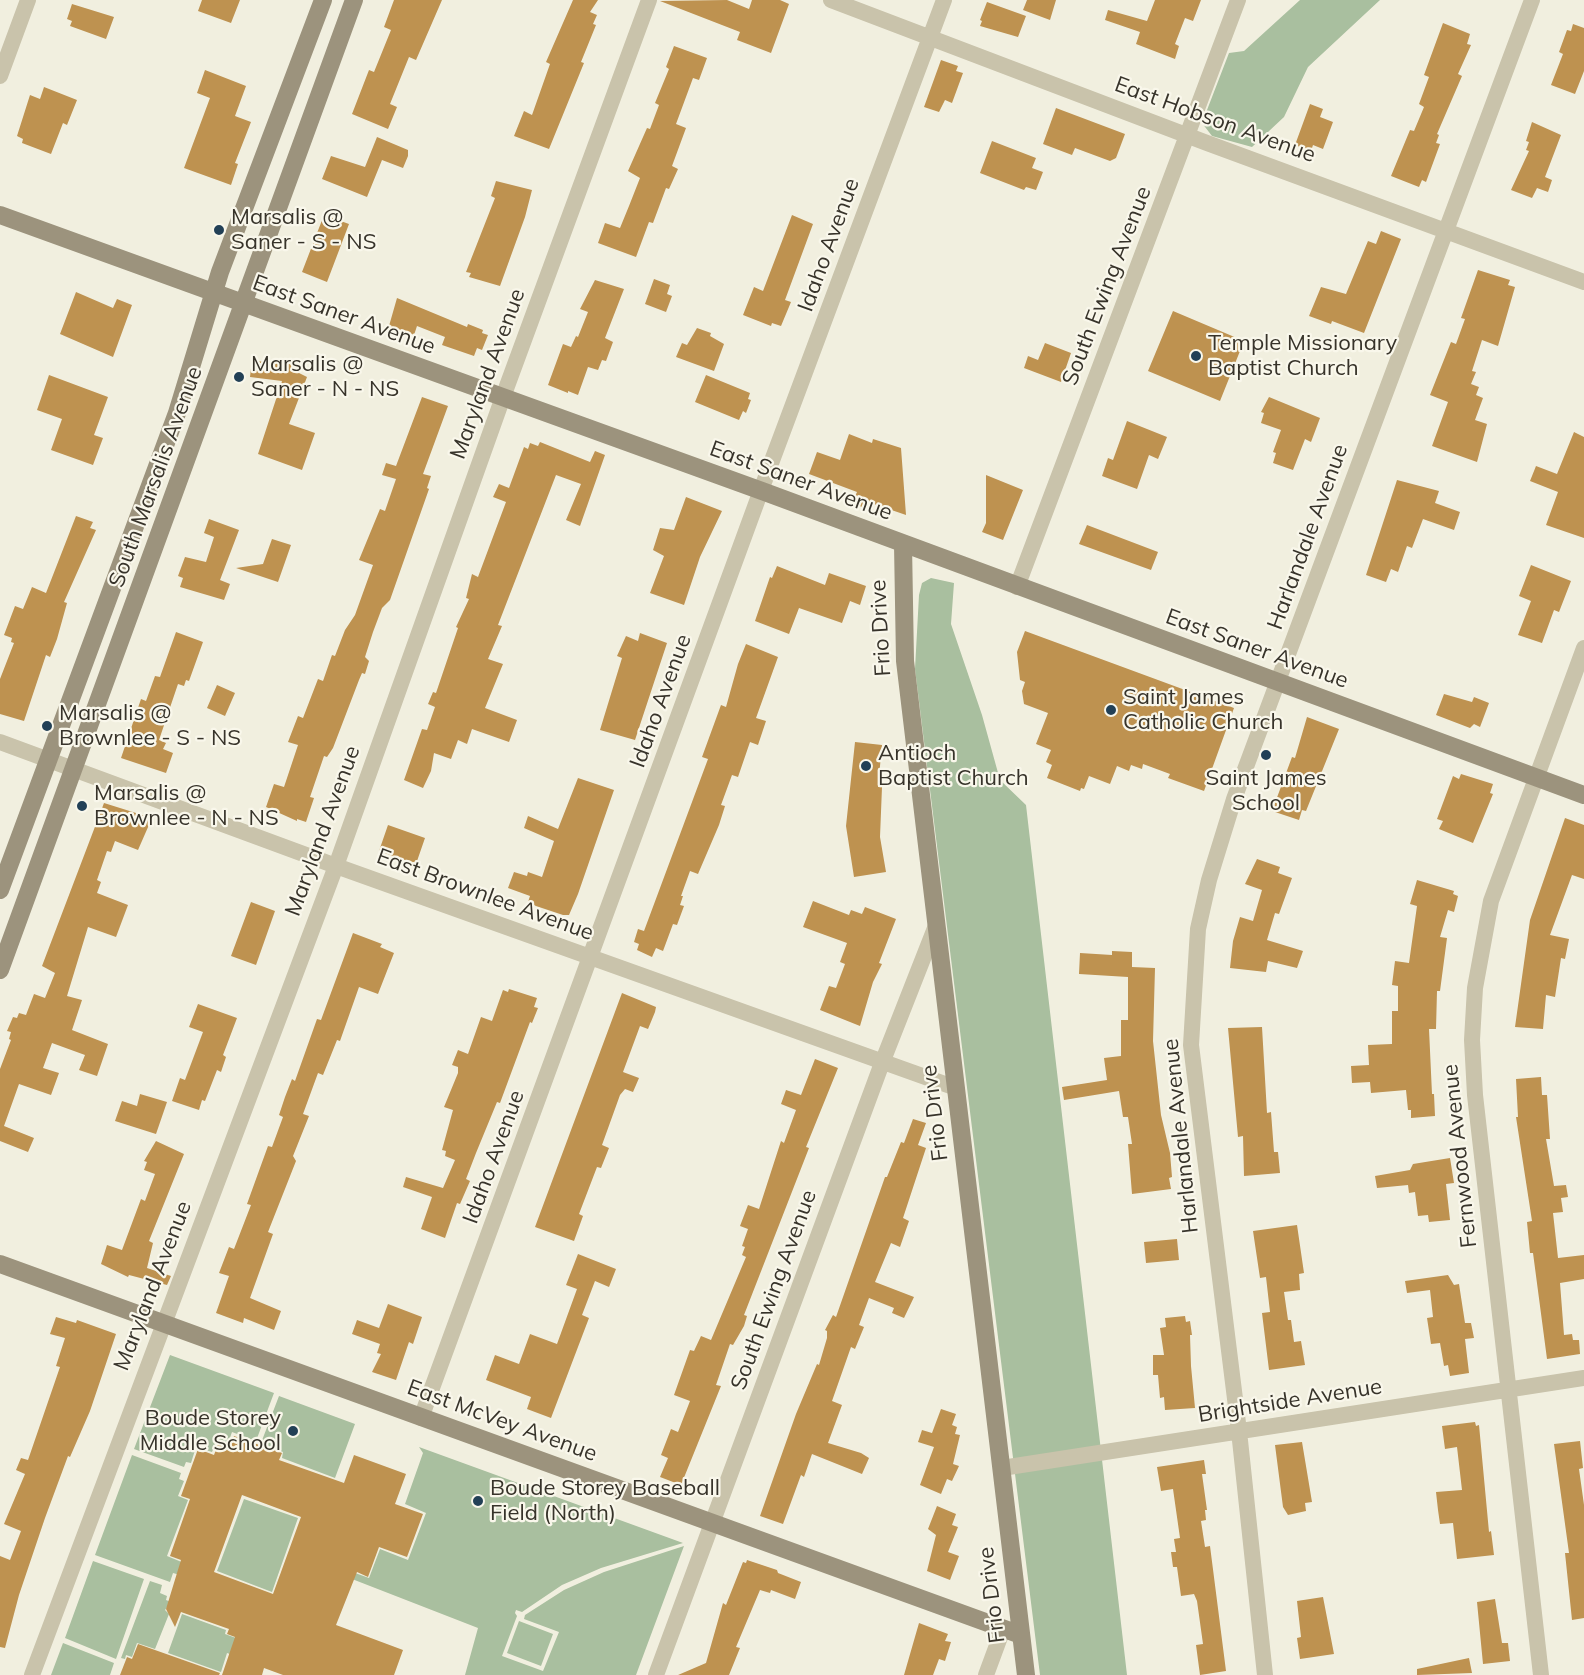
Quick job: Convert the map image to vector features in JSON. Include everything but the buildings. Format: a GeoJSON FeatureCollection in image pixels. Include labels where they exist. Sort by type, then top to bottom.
{"type":"FeatureCollection","features":[{"type":"Feature","properties":{"kind":"street"},"geometry":{"type":"LineString","coordinates":[[0,76],[28,0]]}},
{"type":"Feature","properties":{"kind":"street","name":"South Marsalis Avenue"},"geometry":{"type":"LineString","coordinates":[[0,890],[177,413],[213,294],[323,0]]}},
{"type":"Feature","properties":{"kind":"street","name":"South Marsalis Avenue"},"geometry":{"type":"LineString","coordinates":[[0,970],[354,0]]}},
{"type":"Feature","properties":{"kind":"street","name":"Maryland Avenue"},"geometry":{"type":"LineString","coordinates":[[32,1675],[336,866],[503,397],[650,0]]}},
{"type":"Feature","properties":{"kind":"street","name":"East Hobson Avenue"},"geometry":{"type":"LineString","coordinates":[[831,0],[1188,136],[1584,282]]}},
{"type":"Feature","properties":{"kind":"street","name":"Idaho Avenue"},"geometry":{"type":"LineString","coordinates":[[421,1418],[944,0]]}},
{"type":"Feature","properties":{"kind":"street","name":"South Ewing Avenue"},"geometry":{"type":"LineString","coordinates":[[1017,587],[1238,0]]}},
{"type":"Feature","properties":{"kind":"street","name":"Harlandale Avenue"},"geometry":{"type":"LineString","coordinates":[[1265,1675],[1239,1431],[1191,1045],[1192,987],[1198,929],[1209,879],[1234,799],[1532,0]]}},
{"type":"Feature","properties":{"kind":"street","name":"East Saner Avenue"},"geometry":{"type":"LineString","coordinates":[[0,215],[762,491],[1584,795]]}},
{"type":"Feature","properties":{"kind":"street","name":"Frio Drive"},"geometry":{"type":"LineString","coordinates":[[903,544],[904,661],[938,922],[1026,1675]]}},
{"type":"Feature","properties":{"kind":"street","name":"Fernwood Avenue"},"geometry":{"type":"LineString","coordinates":[[1541,1675],[1475,1095],[1472,1040],[1477,976],[1491,901],[1584,648]]}},
{"type":"Feature","properties":{"kind":"street","name":"East Brownlee Avenue"},"geometry":{"type":"LineString","coordinates":[[0,742],[336,866],[956,1088]]}},
{"type":"Feature","properties":{"kind":"street","name":"South Ewing Avenue"},"geometry":{"type":"LineString","coordinates":[[656,1675],[882,1063],[938,922]]}},
{"type":"Feature","properties":{"kind":"street","name":"East McVey Avenue"},"geometry":{"type":"LineString","coordinates":[[0,1264],[1021,1635]]}},
{"type":"Feature","properties":{"kind":"street","name":"Brightside Avenue"},"geometry":{"type":"LineString","coordinates":[[1002,1467],[1584,1378]]}},
{"type":"Feature","properties":{"kind":"street"},"geometry":{"type":"LineString","coordinates":[[986,1675],[1003,1629]]}},
{"type":"Feature","properties":{"kind":"green space"},"geometry":{"type":"Polygon","coordinates":[[[1300,0],[1380,0],[1308,67],[1284,117],[1252,147],[1212,136],[1202,123],[1229,53],[1244,51],[1300,0]]]}},
{"type":"Feature","properties":{"kind":"green space"},"geometry":{"type":"Polygon","coordinates":[[[931,578],[954,583],[951,624],[982,715],[1000,780],[1026,805],[1127,1675],[1040,1675],[915,669],[919,595],[922,583],[931,578]]]}},
{"type":"Feature","properties":{"kind":"green space"},"geometry":{"type":"Polygon","coordinates":[[[170,1355],[274,1393],[256,1441],[232,1432],[227,1446],[216,1442],[212,1452],[196,1447],[191,1463],[186,1462],[184,1467],[134,1449],[170,1355]]]}},
{"type":"Feature","properties":{"kind":"green space"},"geometry":{"type":"Polygon","coordinates":[[[279,1396],[355,1424],[335,1478],[282,1458],[283,1452],[261,1443],[279,1396]]]}},
{"type":"Feature","properties":{"kind":"green space"},"geometry":{"type":"Polygon","coordinates":[[[419,1447],[683,1543],[601,1568],[562,1585],[522,1612],[516,1610],[517,1616],[502,1656],[543,1671],[559,1632],[524,1619],[525,1615],[564,1590],[604,1572],[684,1546],[636,1675],[465,1675],[478,1628],[352,1579],[319,1560],[369,1578],[380,1549],[408,1560],[426,1513],[405,1504],[423,1453],[419,1447]]]}},
{"type":"Feature","properties":{"kind":"green space"},"geometry":{"type":"Polygon","coordinates":[[[132,1455],[181,1473],[179,1479],[184,1481],[178,1496],[188,1500],[167,1556],[184,1563],[180,1575],[173,1573],[170,1582],[95,1555],[132,1455]]]}},
{"type":"Feature","properties":{"kind":"green space"},"geometry":{"type":"Polygon","coordinates":[[[244,1499],[298,1518],[272,1592],[217,1571],[244,1499]]]}},
{"type":"Feature","properties":{"kind":"green space"},"geometry":{"type":"Polygon","coordinates":[[[93,1561],[144,1579],[116,1659],[65,1638],[93,1561]]]}},
{"type":"Feature","properties":{"kind":"green space"},"geometry":{"type":"Polygon","coordinates":[[[150,1581],[162,1585],[160,1593],[167,1596],[166,1600],[171,1602],[165,1610],[169,1614],[155,1649],[137,1643],[132,1657],[126,1655],[125,1659],[121,1658],[150,1581]]]}},
{"type":"Feature","properties":{"kind":"green space"},"geometry":{"type":"Polygon","coordinates":[[[182,1614],[226,1630],[225,1634],[258,1646],[253,1662],[227,1653],[221,1672],[168,1653],[182,1614]]]}},
{"type":"Feature","properties":{"kind":"green space"},"geometry":{"type":"Polygon","coordinates":[[[519,1621],[553,1634],[541,1666],[507,1653],[519,1621]]]}},
{"type":"Feature","properties":{"kind":"green space"},"geometry":{"type":"Polygon","coordinates":[[[63,1643],[114,1663],[110,1675],[51,1675],[63,1643]]]}},
{"type":"Feature","properties":{"kind":"place","name":"Marsalis @ Saner - S - NS"},"geometry":{"type":"Point","coordinates":[219,230]}},
{"type":"Feature","properties":{"kind":"place","name":"Temple Missionary Baptist Church"},"geometry":{"type":"Point","coordinates":[1196,356]}},
{"type":"Feature","properties":{"kind":"place","name":"Marsalis @ Saner - N - NS"},"geometry":{"type":"Point","coordinates":[239,377]}},
{"type":"Feature","properties":{"kind":"place","name":"Saint James Catholic Church"},"geometry":{"type":"Point","coordinates":[1111,710]}},
{"type":"Feature","properties":{"kind":"place","name":"Marsalis @ Brownlee - S - NS"},"geometry":{"type":"Point","coordinates":[47,726]}},
{"type":"Feature","properties":{"kind":"place","name":"Saint James School"},"geometry":{"type":"Point","coordinates":[1266,755]}},
{"type":"Feature","properties":{"kind":"place","name":"Antioch Baptist Church"},"geometry":{"type":"Point","coordinates":[866,766]}},
{"type":"Feature","properties":{"kind":"place","name":"Marsalis @ Brownlee - N - NS"},"geometry":{"type":"Point","coordinates":[82,806]}},
{"type":"Feature","properties":{"kind":"place","name":"Boude Storey Middle School"},"geometry":{"type":"Point","coordinates":[293,1431]}},
{"type":"Feature","properties":{"kind":"place","name":"Boude Storey Baseball Field (North)"},"geometry":{"type":"Point","coordinates":[478,1501]}}]}
